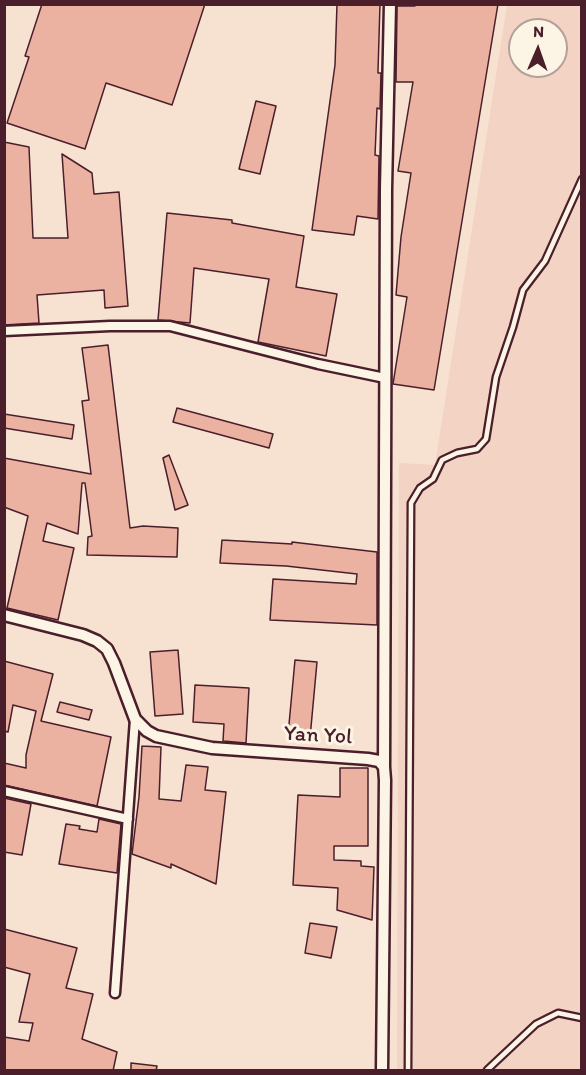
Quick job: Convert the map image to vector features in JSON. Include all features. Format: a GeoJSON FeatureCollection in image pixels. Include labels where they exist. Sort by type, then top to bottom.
{"type":"FeatureCollection","features":[{"type":"Feature","properties":{"kind":"street"},"geometry":{"type":"LineString","coordinates":[[382,1071],[385,378],[390,4]]}},
{"type":"Feature","properties":{"kind":"street"},"geometry":{"type":"LineString","coordinates":[[4,331],[110,326],[170,326],[318,364],[385,378]]}},
{"type":"Feature","properties":{"kind":"street"},"geometry":{"type":"LineString","coordinates":[[4,615],[83,635],[97,641],[107,649],[114,663],[135,719],[115,993]]}},
{"type":"Feature","properties":{"kind":"street","name":"Yan Yol"},"geometry":{"type":"LineString","coordinates":[[135,719],[156,736],[212,748],[368,759],[380,761],[384,767]]}},
{"type":"Feature","properties":{"kind":"street"},"geometry":{"type":"LineString","coordinates":[[4,792],[128,819]]}},
{"type":"Feature","properties":{"kind":"lane"},"geometry":{"type":"LineString","coordinates":[[408,1071],[411,503],[420,488],[434,479],[442,460],[457,453],[477,450],[486,439],[496,377],[523,290],[545,261],[582,179]]}},
{"type":"Feature","properties":{"kind":"lane"},"geometry":{"type":"LineString","coordinates":[[487,1071],[536,1024],[558,1013],[582,1018]]}},
{"type":"Feature","properties":{"kind":"shaded area"},"geometry":{"type":"Polygon","coordinates":[[[507,5],[581,5],[581,1070],[397,1070],[399,463],[435,465],[507,5]]]}},
{"type":"Feature","properties":{"kind":"building"},"geometry":{"type":"Polygon","coordinates":[[[42,4],[205,4],[172,105],[106,83],[85,149],[7,123],[29,57],[25,56],[42,4]]]}},
{"type":"Feature","properties":{"kind":"building"},"geometry":{"type":"Polygon","coordinates":[[[337,4],[380,4],[378,73],[381,73],[380,109],[377,108],[375,155],[379,156],[378,219],[357,216],[354,235],[312,230],[335,65],[337,4]]]}},
{"type":"Feature","properties":{"kind":"building"},"geometry":{"type":"Polygon","coordinates":[[[416,4],[498,4],[434,390],[393,384],[407,297],[396,295],[401,237],[411,173],[398,171],[413,82],[396,82],[397,6],[415,6],[416,4]]]}},
{"type":"Feature","properties":{"kind":"building"},"geometry":{"type":"Polygon","coordinates":[[[256,101],[276,106],[260,174],[239,169],[256,101]]]}},
{"type":"Feature","properties":{"kind":"building"},"geometry":{"type":"Polygon","coordinates":[[[4,142],[29,147],[33,238],[68,238],[62,154],[92,173],[94,194],[119,192],[128,306],[105,308],[104,290],[37,295],[39,323],[4,325],[4,142]]]}},
{"type":"Feature","properties":{"kind":"building"},"geometry":{"type":"Polygon","coordinates":[[[167,213],[232,220],[232,223],[304,236],[296,287],[337,294],[326,356],[258,342],[269,279],[194,268],[190,323],[158,320],[167,213]]]}},
{"type":"Feature","properties":{"kind":"building"},"geometry":{"type":"Polygon","coordinates":[[[108,345],[130,528],[143,526],[178,528],[177,557],[87,555],[88,537],[92,536],[85,483],[82,483],[78,534],[47,523],[43,541],[74,548],[58,620],[7,608],[28,516],[4,507],[4,458],[91,474],[82,401],[89,400],[82,348],[108,345]]]}},
{"type":"Feature","properties":{"kind":"building"},"geometry":{"type":"Polygon","coordinates":[[[177,408],[273,434],[269,448],[173,422],[177,408]]]}},
{"type":"Feature","properties":{"kind":"building"},"geometry":{"type":"Polygon","coordinates":[[[4,414],[74,425],[72,439],[4,428],[4,414]]]}},
{"type":"Feature","properties":{"kind":"building"},"geometry":{"type":"Polygon","coordinates":[[[169,455],[188,505],[175,510],[163,458],[169,455]]]}},
{"type":"Feature","properties":{"kind":"building"},"geometry":{"type":"Polygon","coordinates":[[[222,540],[292,544],[292,542],[377,552],[377,625],[270,620],[273,579],[356,584],[357,574],[286,566],[220,563],[222,540]]]}},
{"type":"Feature","properties":{"kind":"building"},"geometry":{"type":"Polygon","coordinates":[[[178,650],[183,714],[155,716],[150,652],[178,650]]]}},
{"type":"Feature","properties":{"kind":"building"},"geometry":{"type":"Polygon","coordinates":[[[295,660],[317,662],[310,738],[288,735],[295,660]]]}},
{"type":"Feature","properties":{"kind":"building"},"geometry":{"type":"Polygon","coordinates":[[[4,661],[53,674],[41,721],[111,737],[97,806],[4,785],[4,763],[26,768],[26,755],[36,711],[13,705],[8,732],[4,731],[4,661]]]}},
{"type":"Feature","properties":{"kind":"building"},"geometry":{"type":"Polygon","coordinates":[[[195,685],[249,688],[246,743],[223,741],[224,724],[193,722],[195,685]]]}},
{"type":"Feature","properties":{"kind":"building"},"geometry":{"type":"Polygon","coordinates":[[[60,702],[92,710],[89,720],[57,712],[60,702]]]}},
{"type":"Feature","properties":{"kind":"building"},"geometry":{"type":"Polygon","coordinates":[[[142,746],[161,747],[159,799],[181,801],[186,765],[208,767],[205,790],[226,792],[216,884],[171,864],[171,868],[132,854],[142,746]]]}},
{"type":"Feature","properties":{"kind":"building"},"geometry":{"type":"Polygon","coordinates":[[[340,768],[368,768],[368,846],[334,846],[334,860],[361,861],[361,866],[374,867],[372,920],[337,910],[338,888],[293,885],[298,795],[340,797],[340,768]]]}},
{"type":"Feature","properties":{"kind":"building"},"geometry":{"type":"Polygon","coordinates":[[[4,798],[31,804],[22,855],[4,852],[4,798]]]}},
{"type":"Feature","properties":{"kind":"building"},"geometry":{"type":"Polygon","coordinates":[[[99,819],[121,824],[117,873],[59,864],[66,824],[97,832],[99,819]]]}},
{"type":"Feature","properties":{"kind":"building"},"geometry":{"type":"Polygon","coordinates":[[[310,923],[337,927],[331,958],[305,953],[310,923]]]}},
{"type":"Feature","properties":{"kind":"building"},"geometry":{"type":"Polygon","coordinates":[[[4,929],[77,948],[66,988],[93,994],[82,1039],[117,1052],[113,1071],[4,1071],[4,1037],[29,1041],[33,1023],[19,1022],[30,974],[4,967],[4,929]]]}},
{"type":"Feature","properties":{"kind":"building"},"geometry":{"type":"Polygon","coordinates":[[[131,1063],[157,1066],[156,1071],[131,1071],[131,1063]]]}}]}
